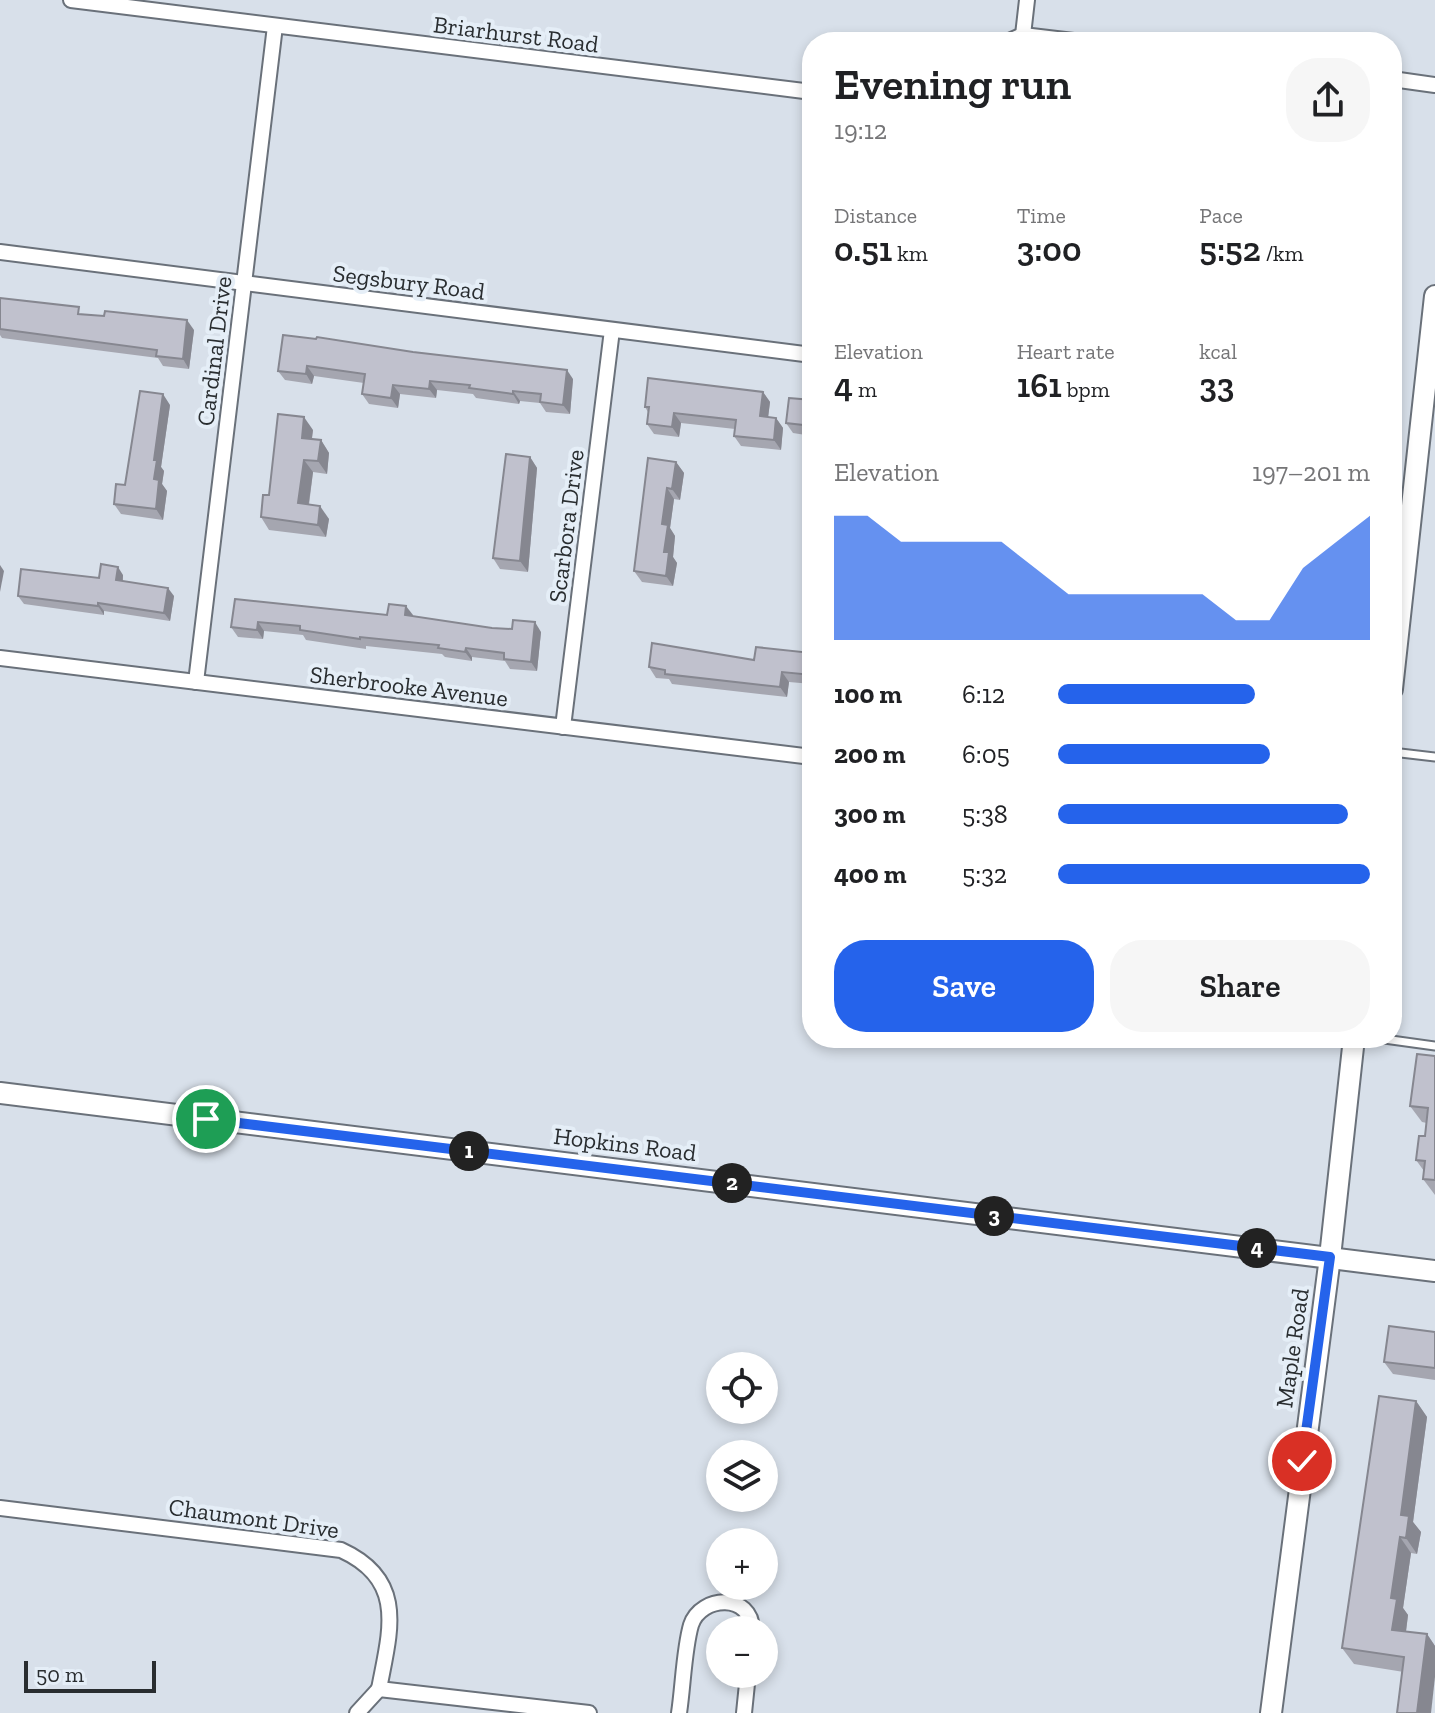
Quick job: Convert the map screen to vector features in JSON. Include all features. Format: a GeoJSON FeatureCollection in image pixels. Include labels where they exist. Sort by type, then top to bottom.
{"type":"FeatureCollection","features":[{"type":"Feature","properties":{"kind":"street","name":"Briarhurst Road"},"geometry":{"type":"LineString","coordinates":[[71,0],[802,91]]}},
{"type":"Feature","properties":{"kind":"street"},"geometry":{"type":"LineString","coordinates":[[1023,32],[1027,0]]}},
{"type":"Feature","properties":{"kind":"street","name":"Cardinal Drive"},"geometry":{"type":"LineString","coordinates":[[196,682],[275,26]]}},
{"type":"Feature","properties":{"kind":"street"},"geometry":{"type":"LineString","coordinates":[[1402,80],[1435,85]]}},
{"type":"Feature","properties":{"kind":"street","name":"Segsbury Road"},"geometry":{"type":"LineString","coordinates":[[0,252],[802,354]]}},
{"type":"Feature","properties":{"kind":"street"},"geometry":{"type":"LineString","coordinates":[[1402,598],[1435,296]]}},
{"type":"Feature","properties":{"kind":"street","name":"Scarbora Drive"},"geometry":{"type":"LineString","coordinates":[[563,727],[612,330]]}},
{"type":"Feature","properties":{"kind":"street","name":"Sherbrooke Avenue"},"geometry":{"type":"LineString","coordinates":[[0,658],[802,756]]}},
{"type":"Feature","properties":{"kind":"street","name":"Maple Road"},"geometry":{"type":"LineString","coordinates":[[1271,1713],[1330,1257],[1353,1048]]}},
{"type":"Feature","properties":{"kind":"street","name":"Hopkins Road"},"geometry":{"type":"LineString","coordinates":[[0,1093],[1435,1271]]}},
{"type":"Feature","properties":{"kind":"street","name":"Chaumont Drive"},"geometry":{"type":"LineString","coordinates":[[0,1508],[341,1550],[357,1557],[381,1581],[390,1609],[390,1633],[379,1689]]}},
{"type":"Feature","properties":{"kind":"street"},"geometry":{"type":"LineString","coordinates":[[679,1713],[692,1625],[699,1612],[715,1603],[730,1601],[745,1608],[749,1616]]}},
{"type":"Feature","properties":{"kind":"street"},"geometry":{"type":"LineString","coordinates":[[744,1713],[747,1688]]}},
{"type":"Feature","properties":{"kind":"street"},"geometry":{"type":"LineString","coordinates":[[357,1713],[379,1689],[589,1713]]}},
{"type":"Feature","properties":{"kind":"lane"},"geometry":{"type":"LineString","coordinates":[[1402,753],[1435,757]]}},
{"type":"Feature","properties":{"kind":"lane"},"geometry":{"type":"LineString","coordinates":[[1402,1041],[1435,1046]]}},
{"type":"Feature","properties":{"kind":"building"},"geometry":{"type":"Polygon","coordinates":[[[0,298],[79,307],[78,314],[104,316],[105,311],[187,320],[183,359],[156,356],[157,350],[0,329],[0,298]]]}},
{"type":"Feature","properties":{"kind":"building"},"geometry":{"type":"Polygon","coordinates":[[[283,335],[567,370],[563,405],[540,402],[541,394],[513,391],[513,394],[430,381],[429,389],[393,385],[391,398],[362,394],[365,374],[307,366],[306,374],[278,371],[283,335]]]}},
{"type":"Feature","properties":{"kind":"building"},"geometry":{"type":"Polygon","coordinates":[[[648,378],[763,392],[760,416],[776,418],[774,440],[734,436],[736,420],[674,413],[672,427],[647,424],[648,378]]]}},
{"type":"Feature","properties":{"kind":"building"},"geometry":{"type":"Polygon","coordinates":[[[140,391],[163,394],[154,460],[157,460],[154,479],[159,480],[156,509],[114,504],[116,484],[125,485],[140,391]]]}},
{"type":"Feature","properties":{"kind":"building"},"geometry":{"type":"Polygon","coordinates":[[[789,398],[802,399],[802,425],[786,423],[789,398]]]}},
{"type":"Feature","properties":{"kind":"building"},"geometry":{"type":"Polygon","coordinates":[[[278,414],[304,417],[302,438],[321,440],[318,461],[304,460],[298,503],[320,506],[318,525],[261,517],[263,495],[269,495],[278,414]]]}},
{"type":"Feature","properties":{"kind":"building"},"geometry":{"type":"Polygon","coordinates":[[[506,454],[530,457],[520,561],[493,558],[506,454]]]}},
{"type":"Feature","properties":{"kind":"building"},"geometry":{"type":"Polygon","coordinates":[[[648,458],[676,462],[672,489],[667,488],[662,524],[668,525],[664,552],[669,552],[666,576],[634,571],[648,458]]]}},
{"type":"Feature","properties":{"kind":"building"},"geometry":{"type":"Polygon","coordinates":[[[101,564],[118,567],[116,580],[168,588],[164,613],[18,596],[21,569],[99,578],[101,564]]]}},
{"type":"Feature","properties":{"kind":"building"},"geometry":{"type":"Polygon","coordinates":[[[235,599],[387,615],[389,604],[406,606],[405,615],[492,628],[512,629],[513,620],[535,622],[531,662],[504,659],[504,653],[466,648],[465,652],[438,648],[439,645],[360,639],[300,630],[300,626],[258,622],[257,630],[231,627],[235,599]]]}},
{"type":"Feature","properties":{"kind":"building"},"geometry":{"type":"Polygon","coordinates":[[[652,643],[754,660],[756,647],[802,652],[802,674],[782,672],[780,687],[665,674],[665,670],[649,667],[652,643]]]}},
{"type":"Feature","properties":{"kind":"building"},"geometry":{"type":"Polygon","coordinates":[[[1417,1054],[1435,1056],[1435,1180],[1423,1179],[1425,1161],[1416,1160],[1419,1136],[1425,1136],[1428,1108],[1410,1106],[1417,1054]]]}},
{"type":"Feature","properties":{"kind":"building"},"geometry":{"type":"Polygon","coordinates":[[[1389,1326],[1435,1332],[1435,1368],[1384,1362],[1389,1326]]]}},
{"type":"Feature","properties":{"kind":"building"},"geometry":{"type":"Polygon","coordinates":[[[1379,1396],[1416,1401],[1401,1515],[1409,1516],[1406,1538],[1400,1537],[1391,1598],[1397,1599],[1392,1630],[1427,1634],[1417,1713],[1397,1713],[1404,1657],[1342,1648],[1379,1396]]]}},
{"type":"Feature","properties":{"kind":"route"},"geometry":{"type":"LineString","coordinates":[[206,1119],[1330,1257],[1302,1461]]}}]}
